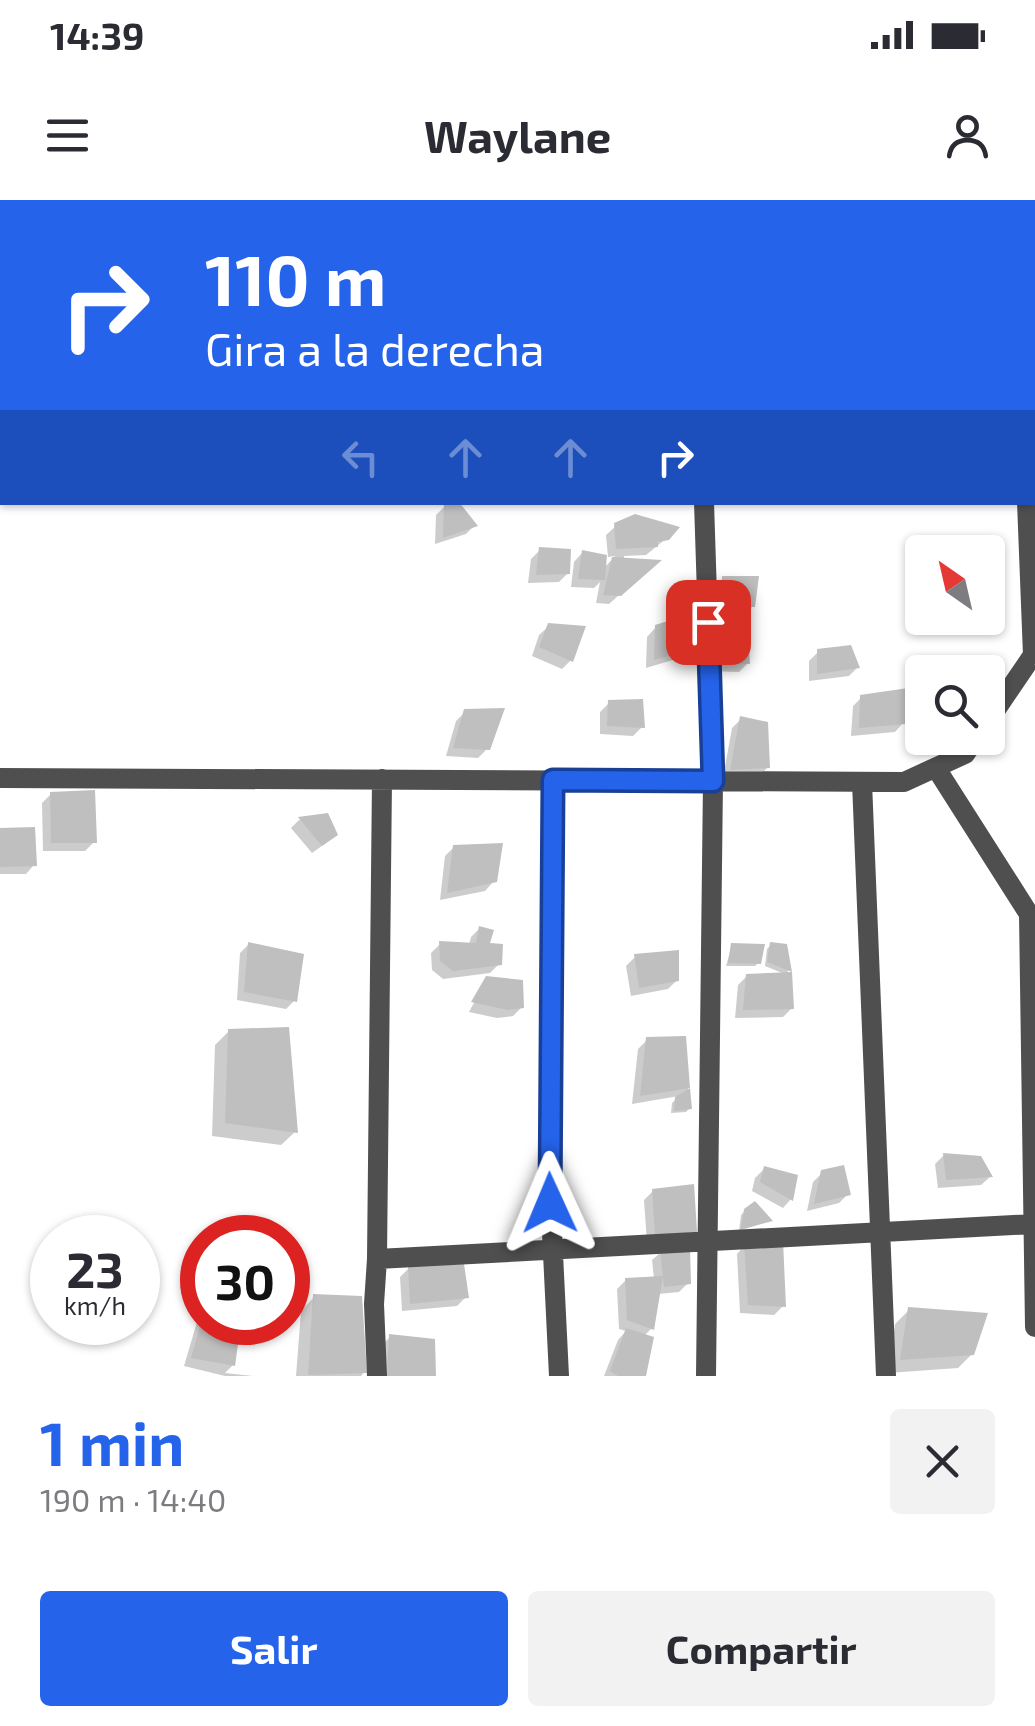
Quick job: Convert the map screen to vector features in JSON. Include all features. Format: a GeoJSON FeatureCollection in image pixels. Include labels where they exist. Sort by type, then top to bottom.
{"type":"FeatureCollection","features":[{"type":"Feature","properties":{"kind":"street"},"geometry":{"type":"LineString","coordinates":[[704,505],[713,781],[706,1376]]}},
{"type":"Feature","properties":{"kind":"street"},"geometry":{"type":"LineString","coordinates":[[1005,696],[1034,653],[1027,505]]}},
{"type":"Feature","properties":{"kind":"street"},"geometry":{"type":"LineString","coordinates":[[0,778],[904,782],[963,755]]}},
{"type":"Feature","properties":{"kind":"street"},"geometry":{"type":"LineString","coordinates":[[936,768],[1032,918],[1035,1327]]}},
{"type":"Feature","properties":{"kind":"street"},"geometry":{"type":"LineString","coordinates":[[378,1376],[374,1304],[382,779]]}},
{"type":"Feature","properties":{"kind":"street"},"geometry":{"type":"LineString","coordinates":[[553,780],[549,1172],[559,1376]]}},
{"type":"Feature","properties":{"kind":"street"},"geometry":{"type":"LineString","coordinates":[[862,782],[886,1376]]}},
{"type":"Feature","properties":{"kind":"street"},"geometry":{"type":"LineString","coordinates":[[376,1259],[1033,1224]]}},
{"type":"Feature","properties":{"kind":"building"},"geometry":{"type":"Polygon","coordinates":[[[444,505],[461,505],[478,526],[443,538],[444,505]]]}},
{"type":"Feature","properties":{"kind":"building"},"geometry":{"type":"Polygon","coordinates":[[[635,514],[680,527],[669,540],[658,542],[658,547],[616,549],[614,523],[635,514]]]}},
{"type":"Feature","properties":{"kind":"building"},"geometry":{"type":"Polygon","coordinates":[[[539,547],[571,549],[570,574],[536,575],[539,547]]]}},
{"type":"Feature","properties":{"kind":"building"},"geometry":{"type":"Polygon","coordinates":[[[582,550],[607,555],[605,580],[578,579],[582,550]]]}},
{"type":"Feature","properties":{"kind":"building"},"geometry":{"type":"Polygon","coordinates":[[[612,557],[662,560],[621,596],[603,595],[612,557]]]}},
{"type":"Feature","properties":{"kind":"building"},"geometry":{"type":"Polygon","coordinates":[[[722,576],[759,576],[755,607],[721,606],[722,576]]]}},
{"type":"Feature","properties":{"kind":"building"},"geometry":{"type":"Polygon","coordinates":[[[723,615],[747,620],[750,664],[716,663],[723,615]]]}},
{"type":"Feature","properties":{"kind":"building"},"geometry":{"type":"Polygon","coordinates":[[[684,616],[688,651],[654,660],[655,625],[684,616]]]}},
{"type":"Feature","properties":{"kind":"building"},"geometry":{"type":"Polygon","coordinates":[[[548,623],[586,626],[573,662],[539,647],[548,623]]]}},
{"type":"Feature","properties":{"kind":"building"},"geometry":{"type":"Polygon","coordinates":[[[851,645],[860,668],[817,674],[817,649],[851,645]]]}},
{"type":"Feature","properties":{"kind":"building"},"geometry":{"type":"Polygon","coordinates":[[[905,688],[905,724],[859,728],[860,695],[905,688]]]}},
{"type":"Feature","properties":{"kind":"building"},"geometry":{"type":"Polygon","coordinates":[[[643,699],[645,728],[607,726],[608,700],[643,699]]]}},
{"type":"Feature","properties":{"kind":"building"},"geometry":{"type":"Polygon","coordinates":[[[505,708],[490,750],[453,748],[464,709],[505,708]]]}},
{"type":"Feature","properties":{"kind":"building"},"geometry":{"type":"Polygon","coordinates":[[[740,716],[768,722],[770,768],[730,770],[740,716]]]}},
{"type":"Feature","properties":{"kind":"building"},"geometry":{"type":"Polygon","coordinates":[[[95,790],[97,843],[51,843],[50,792],[95,790]]]}},
{"type":"Feature","properties":{"kind":"building"},"geometry":{"type":"Polygon","coordinates":[[[328,813],[338,835],[322,846],[298,817],[328,813]]]}},
{"type":"Feature","properties":{"kind":"building"},"geometry":{"type":"Polygon","coordinates":[[[35,827],[37,866],[0,867],[0,828],[35,827]]]}},
{"type":"Feature","properties":{"kind":"building"},"geometry":{"type":"Polygon","coordinates":[[[503,843],[497,882],[447,893],[453,845],[503,843]]]}},
{"type":"Feature","properties":{"kind":"building"},"geometry":{"type":"Polygon","coordinates":[[[479,926],[494,930],[490,943],[503,944],[502,965],[453,971],[440,961],[439,941],[476,943],[479,926]]]}},
{"type":"Feature","properties":{"kind":"building"},"geometry":{"type":"Polygon","coordinates":[[[248,942],[304,954],[297,1002],[244,992],[248,942]]]}},
{"type":"Feature","properties":{"kind":"building"},"geometry":{"type":"Polygon","coordinates":[[[770,942],[787,944],[792,972],[767,962],[770,942]]]}},
{"type":"Feature","properties":{"kind":"building"},"geometry":{"type":"Polygon","coordinates":[[[731,943],[765,944],[761,964],[728,963],[731,943]]]}},
{"type":"Feature","properties":{"kind":"building"},"geometry":{"type":"Polygon","coordinates":[[[679,950],[679,981],[639,988],[634,954],[679,950]]]}},
{"type":"Feature","properties":{"kind":"building"},"geometry":{"type":"Polygon","coordinates":[[[792,972],[794,1009],[743,1010],[746,974],[792,972]]]}},
{"type":"Feature","properties":{"kind":"building"},"geometry":{"type":"Polygon","coordinates":[[[486,976],[523,980],[524,1008],[508,1010],[471,1002],[486,976]]]}},
{"type":"Feature","properties":{"kind":"building"},"geometry":{"type":"Polygon","coordinates":[[[289,1027],[298,1133],[225,1123],[228,1029],[289,1027]]]}},
{"type":"Feature","properties":{"kind":"building"},"geometry":{"type":"Polygon","coordinates":[[[686,1036],[690,1088],[640,1096],[646,1037],[686,1036]]]}},
{"type":"Feature","properties":{"kind":"building"},"geometry":{"type":"Polygon","coordinates":[[[690,1088],[692,1109],[674,1111],[675,1097],[690,1088]]]}},
{"type":"Feature","properties":{"kind":"building"},"geometry":{"type":"Polygon","coordinates":[[[943,1153],[981,1156],[993,1177],[946,1180],[943,1153]]]}},
{"type":"Feature","properties":{"kind":"building"},"geometry":{"type":"Polygon","coordinates":[[[844,1165],[851,1195],[814,1204],[821,1170],[844,1165]]]}},
{"type":"Feature","properties":{"kind":"building"},"geometry":{"type":"Polygon","coordinates":[[[764,1166],[798,1175],[793,1201],[760,1182],[764,1166]]]}},
{"type":"Feature","properties":{"kind":"building"},"geometry":{"type":"Polygon","coordinates":[[[694,1184],[697,1232],[655,1235],[652,1189],[694,1184]]]}},
{"type":"Feature","properties":{"kind":"building"},"geometry":{"type":"Polygon","coordinates":[[[755,1201],[773,1221],[741,1229],[744,1209],[755,1201]]]}},
{"type":"Feature","properties":{"kind":"building"},"geometry":{"type":"Polygon","coordinates":[[[783,1241],[786,1307],[748,1305],[744,1243],[783,1241]]]}},
{"type":"Feature","properties":{"kind":"building"},"geometry":{"type":"Polygon","coordinates":[[[690,1247],[691,1284],[664,1287],[660,1249],[690,1247]]]}},
{"type":"Feature","properties":{"kind":"building"},"geometry":{"type":"Polygon","coordinates":[[[464,1264],[469,1298],[410,1304],[408,1266],[464,1264]]]}},
{"type":"Feature","properties":{"kind":"building"},"geometry":{"type":"Polygon","coordinates":[[[663,1276],[654,1330],[627,1320],[625,1278],[663,1276]]]}},
{"type":"Feature","properties":{"kind":"building"},"geometry":{"type":"Polygon","coordinates":[[[313,1294],[362,1296],[367,1373],[308,1375],[313,1294]]]}},
{"type":"Feature","properties":{"kind":"building"},"geometry":{"type":"Polygon","coordinates":[[[908,1307],[988,1313],[974,1355],[900,1360],[908,1307]]]}},
{"type":"Feature","properties":{"kind":"building"},"geometry":{"type":"Polygon","coordinates":[[[626,1328],[654,1337],[646,1376],[618,1376],[610,1371],[626,1328]]]}},
{"type":"Feature","properties":{"kind":"building"},"geometry":{"type":"Polygon","coordinates":[[[389,1334],[435,1339],[436,1376],[387,1376],[389,1334]]]}},
{"type":"Feature","properties":{"kind":"building"},"geometry":{"type":"Polygon","coordinates":[[[195,1345],[238,1345],[235,1366],[191,1358],[195,1345]]]}},
{"type":"Feature","properties":{"kind":"route"},"geometry":{"type":"LineString","coordinates":[[550,1203],[553,780],[713,781],[708,622]]}}]}
